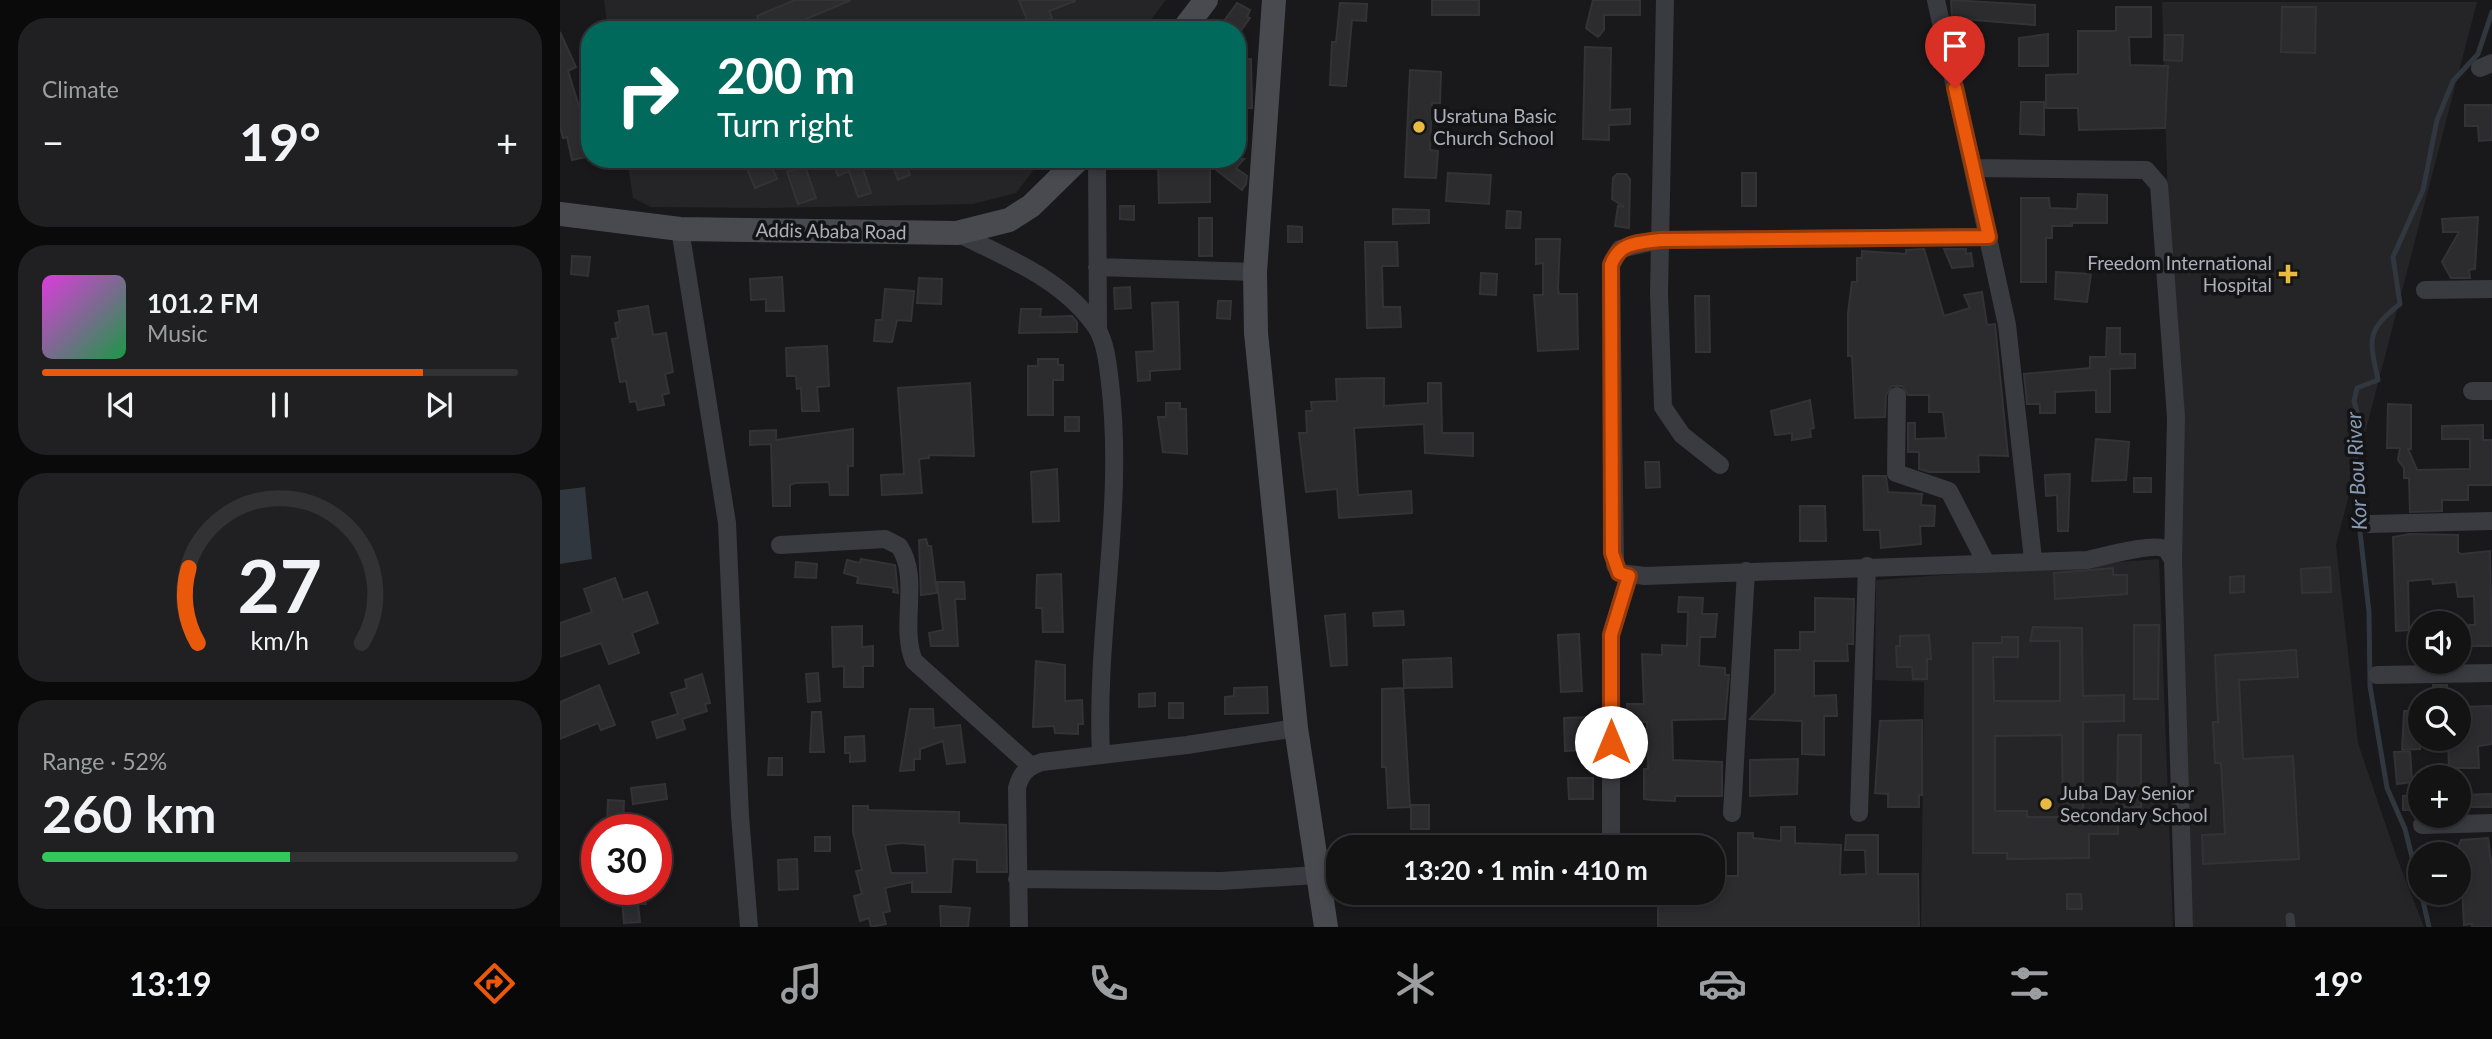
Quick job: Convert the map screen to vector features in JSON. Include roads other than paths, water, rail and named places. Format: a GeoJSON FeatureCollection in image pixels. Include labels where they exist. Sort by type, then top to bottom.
{"type":"FeatureCollection","features":[{"type":"Feature","properties":{"kind":"street"},"geometry":{"type":"LineString","coordinates":[[1190,21],[1206,0]]}},
{"type":"Feature","properties":{"kind":"street"},"geometry":{"type":"LineString","coordinates":[[1274,0],[1255,272],[1256,333],[1296,728],[1326,927]]}},
{"type":"Feature","properties":{"kind":"street"},"geometry":{"type":"LineString","coordinates":[[1665,0],[1660,240],[1660,365],[1663,408],[1682,435],[1720,465]]}},
{"type":"Feature","properties":{"kind":"street"},"geometry":{"type":"LineString","coordinates":[[1936,0],[1989,237],[2016,390],[2033,559]]}},
{"type":"Feature","properties":{"kind":"street","name":"Addis Ababa Road"},"geometry":{"type":"LineString","coordinates":[[560,214],[680,229],[957,233],[1009,220],[1031,205],[1070,168]]}},
{"type":"Feature","properties":{"kind":"street"},"geometry":{"type":"LineString","coordinates":[[1097,168],[1098,329],[1107,359],[1115,454],[1113,528],[1100,691],[1101,755]]}},
{"type":"Feature","properties":{"kind":"street"},"geometry":{"type":"LineString","coordinates":[[1973,168],[2146,170],[2159,185],[2176,417],[2173,560],[2184,927]]}},
{"type":"Feature","properties":{"kind":"street"},"geometry":{"type":"LineString","coordinates":[[680,229],[727,523],[740,816],[749,927]]}},
{"type":"Feature","properties":{"kind":"street"},"geometry":{"type":"LineString","coordinates":[[957,233],[1056,285],[1098,329]]}},
{"type":"Feature","properties":{"kind":"street"},"geometry":{"type":"LineString","coordinates":[[1989,237],[1660,240],[1619,249],[1611,265],[1612,553],[1619,573],[1629,576],[2033,559],[2087,560],[2162,548],[2168,550],[2173,560]]}},
{"type":"Feature","properties":{"kind":"street"},"geometry":{"type":"LineString","coordinates":[[1097,267],[1255,272]]}},
{"type":"Feature","properties":{"kind":"street"},"geometry":{"type":"LineString","coordinates":[[2425,290],[2492,289]]}},
{"type":"Feature","properties":{"kind":"street"},"geometry":{"type":"LineString","coordinates":[[2472,391],[2492,391]]}},
{"type":"Feature","properties":{"kind":"street"},"geometry":{"type":"LineString","coordinates":[[1897,396],[1896,473],[1950,491],[1985,561]]}},
{"type":"Feature","properties":{"kind":"street"},"geometry":{"type":"LineString","coordinates":[[2369,524],[2492,521]]}},
{"type":"Feature","properties":{"kind":"street"},"geometry":{"type":"LineString","coordinates":[[780,545],[885,539],[899,546],[907,564],[910,643],[914,661],[1031,766]]}},
{"type":"Feature","properties":{"kind":"street"},"geometry":{"type":"LineString","coordinates":[[1858,813],[1867,566]]}},
{"type":"Feature","properties":{"kind":"street"},"geometry":{"type":"LineString","coordinates":[[1732,813],[1746,571]]}},
{"type":"Feature","properties":{"kind":"street"},"geometry":{"type":"LineString","coordinates":[[1611,835],[1611,635],[1629,576]]}},
{"type":"Feature","properties":{"kind":"street"},"geometry":{"type":"LineString","coordinates":[[2377,675],[2492,673]]}},
{"type":"Feature","properties":{"kind":"street"},"geometry":{"type":"LineString","coordinates":[[1019,927],[1017,788],[1020,775],[1031,766],[1042,762],[1296,728]]}},
{"type":"Feature","properties":{"kind":"street"},"geometry":{"type":"LineString","coordinates":[[2471,824],[2492,823]]}},
{"type":"Feature","properties":{"kind":"street"},"geometry":{"type":"LineString","coordinates":[[1017,879],[1221,881],[1317,875]]}},
{"type":"Feature","properties":{"kind":"waterway","name":"Kor Bou River"},"geometry":{"type":"LineString","coordinates":[[2408,842],[2387,788],[2370,686],[2369,612],[2354,478],[2359,419],[2354,401],[2357,388],[2378,380],[2373,336],[2381,321],[2400,304],[2393,257],[2423,190],[2437,120],[2453,81],[2478,54],[2492,12]]}},
{"type":"Feature","properties":{"kind":"waterway","name":"Kor Bou River"},"geometry":{"type":"LineString","coordinates":[[2424,905],[2429,927]]}},
{"type":"Feature","properties":{"kind":"place","name":"Usratuna Basic Church School"},"geometry":{"type":"Point","coordinates":[1419,127]}},
{"type":"Feature","properties":{"kind":"place","name":"Freedom International Hospital"},"geometry":{"type":"Point","coordinates":[2288,274]}},
{"type":"Feature","properties":{"kind":"place","name":"Juba Day Senior Secondary School"},"geometry":{"type":"Point","coordinates":[2046,804]}}]}
